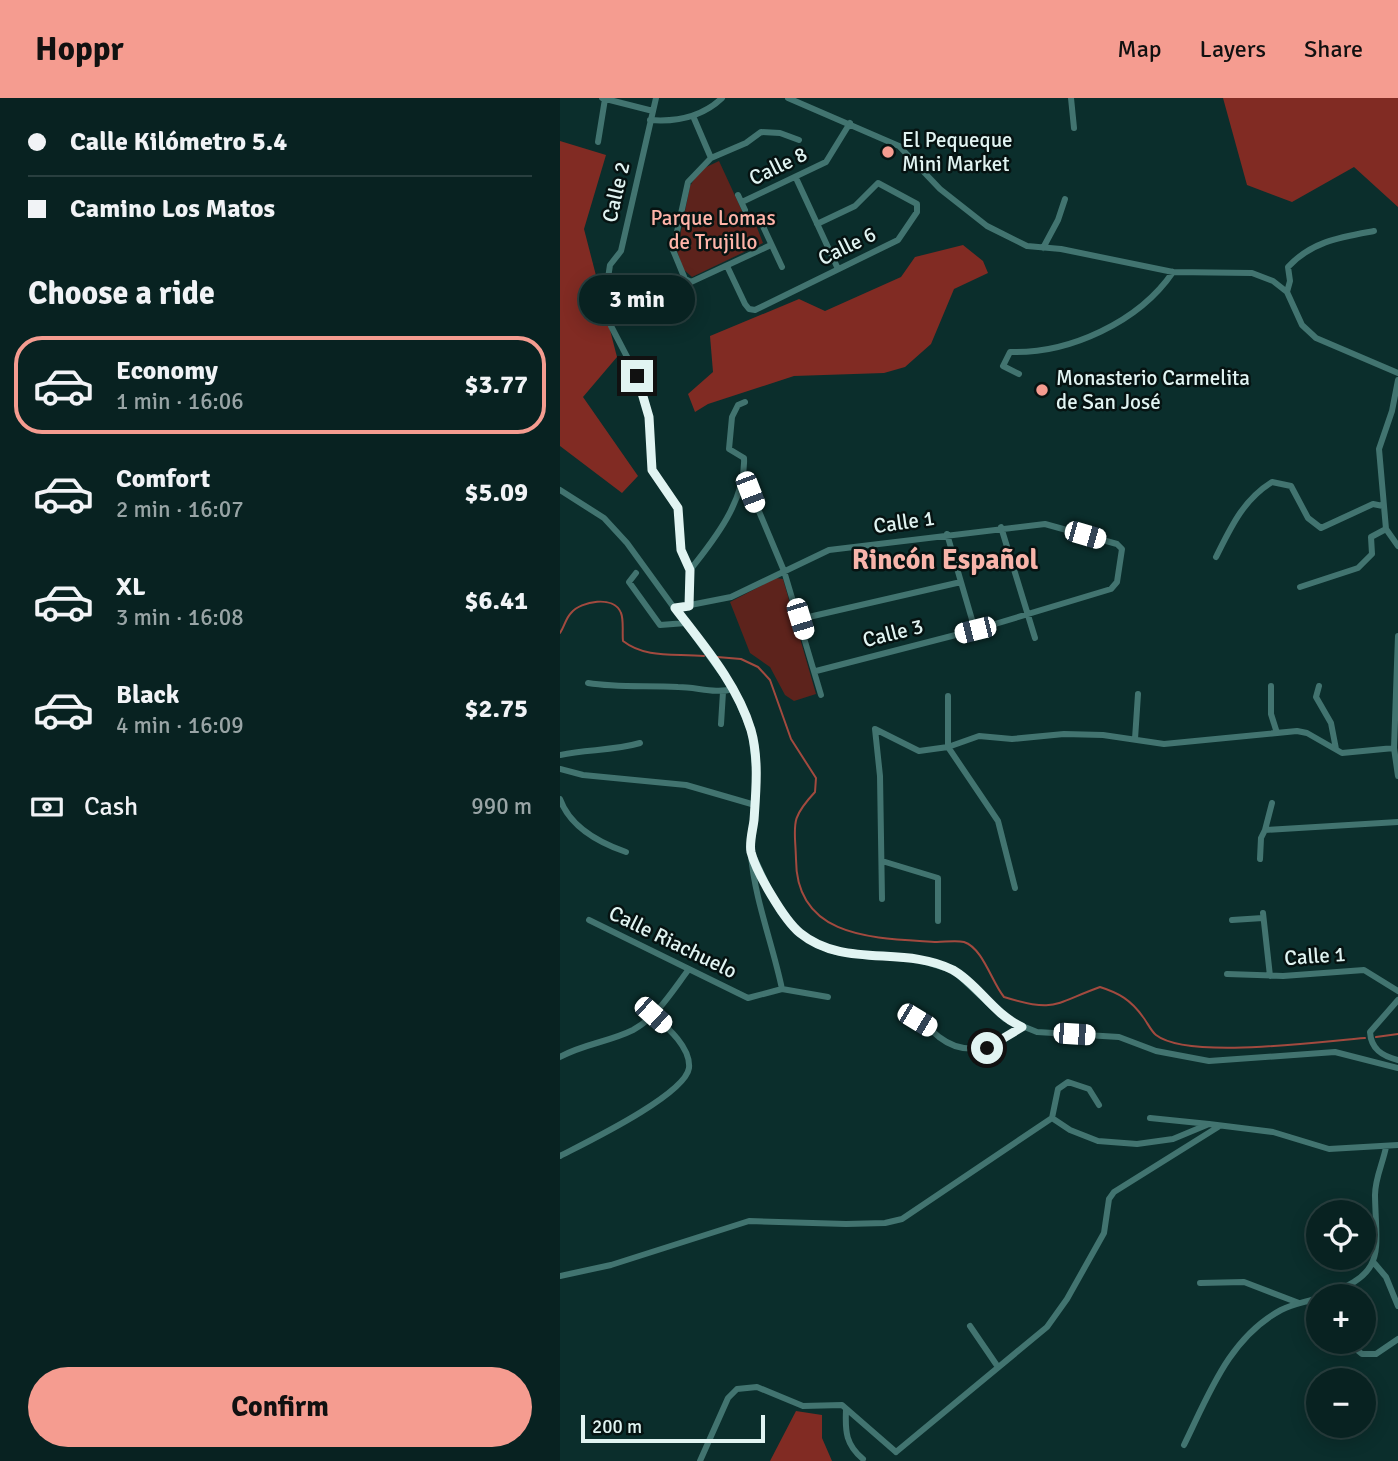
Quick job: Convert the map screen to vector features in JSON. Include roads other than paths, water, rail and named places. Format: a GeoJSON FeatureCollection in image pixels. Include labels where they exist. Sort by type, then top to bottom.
{"type":"FeatureCollection","features":[{"type":"Feature","properties":{"kind":"street","name":"Calle 2"},"geometry":{"type":"LineString","coordinates":[[656,98],[621,251],[610,265],[606,291],[611,326],[637,376],[649,417],[652,470],[678,508],[681,550],[690,570]]}},
{"type":"Feature","properties":{"kind":"street"},"geometry":{"type":"LineString","coordinates":[[650,120],[675,122],[693,116],[722,98]]}},
{"type":"Feature","properties":{"kind":"street"},"geometry":{"type":"LineString","coordinates":[[788,98],[898,146],[940,189],[987,226],[1027,246],[1173,272],[1252,273],[1273,281],[1287,292],[1302,326],[1316,338],[1398,373]]}},
{"type":"Feature","properties":{"kind":"street"},"geometry":{"type":"LineString","coordinates":[[1071,98],[1074,128]]}},
{"type":"Feature","properties":{"kind":"street"},"geometry":{"type":"LineString","coordinates":[[598,142],[603,99],[623,101],[653,111]]}},
{"type":"Feature","properties":{"kind":"street"},"geometry":{"type":"LineString","coordinates":[[693,116],[711,158]]}},
{"type":"Feature","properties":{"kind":"street","name":"Calle 8"},"geometry":{"type":"LineString","coordinates":[[738,195],[743,206],[826,162],[840,144],[850,123]]}},
{"type":"Feature","properties":{"kind":"street"},"geometry":{"type":"LineString","coordinates":[[771,245],[691,282],[685,279],[673,250],[688,182],[711,158],[746,143],[761,132],[780,133],[799,139]]}},
{"type":"Feature","properties":{"kind":"street"},"geometry":{"type":"LineString","coordinates":[[796,178],[838,270]]}},
{"type":"Feature","properties":{"kind":"street","name":"Calle 6"},"geometry":{"type":"LineString","coordinates":[[727,266],[745,304],[749,309],[755,310],[898,240],[917,212],[917,204],[878,184],[855,206],[817,224]]}},
{"type":"Feature","properties":{"kind":"street"},"geometry":{"type":"LineString","coordinates":[[1043,248],[1058,220],[1065,199]]}},
{"type":"Feature","properties":{"kind":"street"},"geometry":{"type":"LineString","coordinates":[[761,222],[782,267]]}},
{"type":"Feature","properties":{"kind":"street"},"geometry":{"type":"LineString","coordinates":[[1287,292],[1290,281],[1288,267],[1302,252],[1326,240],[1374,231]]}},
{"type":"Feature","properties":{"kind":"street"},"geometry":{"type":"LineString","coordinates":[[1019,374],[1003,366],[1010,352],[1036,353],[1106,331],[1164,286],[1173,272]]}},
{"type":"Feature","properties":{"kind":"street"},"geometry":{"type":"LineString","coordinates":[[1398,380],[1392,411],[1379,449],[1386,529],[1398,546]]}},
{"type":"Feature","properties":{"kind":"street"},"geometry":{"type":"LineString","coordinates":[[745,402],[738,405],[732,417],[729,449],[744,458],[745,478],[784,571],[821,695]]}},
{"type":"Feature","properties":{"kind":"street"},"geometry":{"type":"LineString","coordinates":[[689,606],[690,570],[706,550],[737,499],[745,478]]}},
{"type":"Feature","properties":{"kind":"street"},"geometry":{"type":"LineString","coordinates":[[1216,557],[1240,511],[1257,491],[1272,482],[1291,486],[1308,518],[1321,528],[1373,504],[1383,506]]}},
{"type":"Feature","properties":{"kind":"street"},"geometry":{"type":"LineString","coordinates":[[560,490],[604,518],[627,542],[733,689],[751,732],[756,776],[751,851],[753,882],[774,948],[782,989],[828,997]]}},
{"type":"Feature","properties":{"kind":"street","name":"Calle 1"},"geometry":{"type":"LineString","coordinates":[[675,608],[731,597],[829,550],[1001,527],[1045,524],[1117,544],[1122,549],[1117,582],[1111,589],[1099,593]]}},
{"type":"Feature","properties":{"kind":"street"},"geometry":{"type":"LineString","coordinates":[[1001,527],[1035,638]]}},
{"type":"Feature","properties":{"kind":"street"},"geometry":{"type":"LineString","coordinates":[[1300,587],[1358,568],[1372,554],[1371,537],[1386,529]]}},
{"type":"Feature","properties":{"kind":"street"},"geometry":{"type":"LineString","coordinates":[[947,534],[975,630]]}},
{"type":"Feature","properties":{"kind":"street"},"geometry":{"type":"LineString","coordinates":[[636,573],[629,582],[660,625],[686,622]]}},
{"type":"Feature","properties":{"kind":"street"},"geometry":{"type":"LineString","coordinates":[[800,619],[961,582]]}},
{"type":"Feature","properties":{"kind":"street","name":"Calle 3"},"geometry":{"type":"LineString","coordinates":[[816,671],[975,630],[1099,593]]}},
{"type":"Feature","properties":{"kind":"street"},"geometry":{"type":"LineString","coordinates":[[1397,638],[1394,748],[1398,776]]}},
{"type":"Feature","properties":{"kind":"street"},"geometry":{"type":"LineString","coordinates":[[588,683],[612,687],[679,687],[723,692],[733,689]]}},
{"type":"Feature","properties":{"kind":"street"},"geometry":{"type":"LineString","coordinates":[[1271,686],[1271,714],[1277,733]]}},
{"type":"Feature","properties":{"kind":"street"},"geometry":{"type":"LineString","coordinates":[[1319,687],[1316,697],[1331,723],[1336,750]]}},
{"type":"Feature","properties":{"kind":"street"},"geometry":{"type":"LineString","coordinates":[[721,724],[723,692]]}},
{"type":"Feature","properties":{"kind":"street"},"geometry":{"type":"LineString","coordinates":[[1135,739],[1138,694]]}},
{"type":"Feature","properties":{"kind":"street"},"geometry":{"type":"LineString","coordinates":[[948,696],[948,747],[998,821],[1016,888]]}},
{"type":"Feature","properties":{"kind":"street"},"geometry":{"type":"LineString","coordinates":[[882,899],[880,776],[875,729],[919,751],[948,747],[979,736],[1012,739],[1064,734],[1164,744],[1277,733],[1307,733],[1342,753],[1394,748]]}},
{"type":"Feature","properties":{"kind":"street"},"geometry":{"type":"LineString","coordinates":[[560,755],[585,750],[617,750],[640,743]]}},
{"type":"Feature","properties":{"kind":"street"},"geometry":{"type":"LineString","coordinates":[[560,769],[583,775],[686,785],[755,805]]}},
{"type":"Feature","properties":{"kind":"street"},"geometry":{"type":"LineString","coordinates":[[560,799],[570,818],[601,841],[626,852]]}},
{"type":"Feature","properties":{"kind":"street"},"geometry":{"type":"LineString","coordinates":[[1260,859],[1261,838],[1272,803]]}},
{"type":"Feature","properties":{"kind":"street"},"geometry":{"type":"LineString","coordinates":[[1265,830],[1398,822]]}},
{"type":"Feature","properties":{"kind":"street"},"geometry":{"type":"LineString","coordinates":[[751,851],[780,912],[798,932],[817,945],[836,952],[919,960],[954,971],[1005,1019],[1022,1027],[1037,1032],[1119,1037],[1156,1051],[1209,1061],[1335,1052],[1398,1068]]}},
{"type":"Feature","properties":{"kind":"street"},"geometry":{"type":"LineString","coordinates":[[881,861],[938,878],[938,921]]}},
{"type":"Feature","properties":{"kind":"street"},"geometry":{"type":"LineString","coordinates":[[1232,920],[1263,915],[1270,976]]}},
{"type":"Feature","properties":{"kind":"street","name":"Calle Riachuelo"},"geometry":{"type":"LineString","coordinates":[[589,920],[748,998],[782,989]]}},
{"type":"Feature","properties":{"kind":"street"},"geometry":{"type":"LineString","coordinates":[[560,1057],[578,1047],[632,1030],[653,1015],[689,969]]}},
{"type":"Feature","properties":{"kind":"street","name":"Calle 1"},"geometry":{"type":"LineString","coordinates":[[1227,974],[1270,976],[1364,970],[1398,990]]}},
{"type":"Feature","properties":{"kind":"street"},"geometry":{"type":"LineString","coordinates":[[1398,1000],[1370,1032],[1370,1042],[1377,1051],[1398,1060]]}},
{"type":"Feature","properties":{"kind":"street"},"geometry":{"type":"LineString","coordinates":[[560,1156],[618,1125],[679,1085],[689,1069],[687,1054],[673,1033],[653,1015]]}},
{"type":"Feature","properties":{"kind":"street"},"geometry":{"type":"LineString","coordinates":[[917,1020],[939,1037],[971,1050],[987,1048],[1022,1027]]}},
{"type":"Feature","properties":{"kind":"street"},"geometry":{"type":"LineString","coordinates":[[560,1276],[611,1265],[749,1221],[846,1224],[885,1223],[902,1219],[1052,1118],[1058,1089],[1068,1082],[1088,1089],[1099,1105]]}},
{"type":"Feature","properties":{"kind":"street"},"geometry":{"type":"LineString","coordinates":[[1052,1118],[1070,1130],[1098,1140],[1136,1144],[1173,1139],[1209,1124]]}},
{"type":"Feature","properties":{"kind":"street"},"geometry":{"type":"LineString","coordinates":[[1150,1118],[1273,1132],[1329,1149],[1398,1145]]}},
{"type":"Feature","properties":{"kind":"street"},"geometry":{"type":"LineString","coordinates":[[897,1452],[1047,1327],[1067,1299],[1104,1233],[1109,1199],[1114,1192],[1217,1126]]}},
{"type":"Feature","properties":{"kind":"street"},"geometry":{"type":"LineString","coordinates":[[1376,1261],[1379,1248],[1376,1186],[1385,1147]]}},
{"type":"Feature","properties":{"kind":"street"},"geometry":{"type":"LineString","coordinates":[[1376,1266],[1386,1277],[1398,1306]]}},
{"type":"Feature","properties":{"kind":"street"},"geometry":{"type":"LineString","coordinates":[[1345,1284],[1369,1270]]}},
{"type":"Feature","properties":{"kind":"street"},"geometry":{"type":"LineString","coordinates":[[1200,1283],[1244,1282],[1299,1303]]}},
{"type":"Feature","properties":{"kind":"street"},"geometry":{"type":"LineString","coordinates":[[1184,1445],[1226,1359],[1259,1324],[1283,1309],[1306,1302]]}},
{"type":"Feature","properties":{"kind":"street"},"geometry":{"type":"LineString","coordinates":[[970,1326],[999,1367]]}},
{"type":"Feature","properties":{"kind":"street"},"geometry":{"type":"LineString","coordinates":[[1376,1353],[1398,1339]]}},
{"type":"Feature","properties":{"kind":"street"},"geometry":{"type":"LineString","coordinates":[[700,1461],[728,1398],[737,1389],[757,1387],[803,1406],[842,1405],[897,1452],[898,1461]]}},
{"type":"Feature","properties":{"kind":"street"},"geometry":{"type":"LineString","coordinates":[[846,1410],[845,1430],[850,1446],[863,1460]]}},
{"type":"Feature","properties":{"kind":"waterway"},"geometry":{"type":"LineString","coordinates":[[560,633],[569,615],[576,609],[589,603],[605,602],[617,607],[621,613],[623,641],[632,647],[651,653],[704,656]]}},
{"type":"Feature","properties":{"kind":"waterway"},"geometry":{"type":"LineString","coordinates":[[717,657],[741,659],[758,667],[770,680],[791,739],[816,778],[815,792],[801,809],[795,823],[796,859],[800,886],[810,906],[825,920],[844,929],[890,939],[964,942],[977,951],[1004,997],[1021,1002],[1034,1005],[1054,1004],[1100,987],[1107,989],[1134,1006],[1156,1035],[1172,1042],[1225,1048],[1365,1038]]}},
{"type":"Feature","properties":{"kind":"waterway"},"geometry":{"type":"LineString","coordinates":[[1376,1037],[1398,1034]]}},
{"type":"Feature","properties":{"kind":"place","name":"El Pequeque Mini Market"},"geometry":{"type":"Point","coordinates":[888,152]}},
{"type":"Feature","properties":{"kind":"place","name":"Monasterio Carmelita de San José"},"geometry":{"type":"Point","coordinates":[1042,390]}},
{"type":"Feature","properties":{"kind":"district","name":"Rincón Español"},"geometry":{"type":"Point","coordinates":[945,559]}},
{"type":"Feature","properties":{"kind":"park label","name":"Parque Lomas de Trujillo"},"geometry":{"type":"Point","coordinates":[713,230]}}]}
